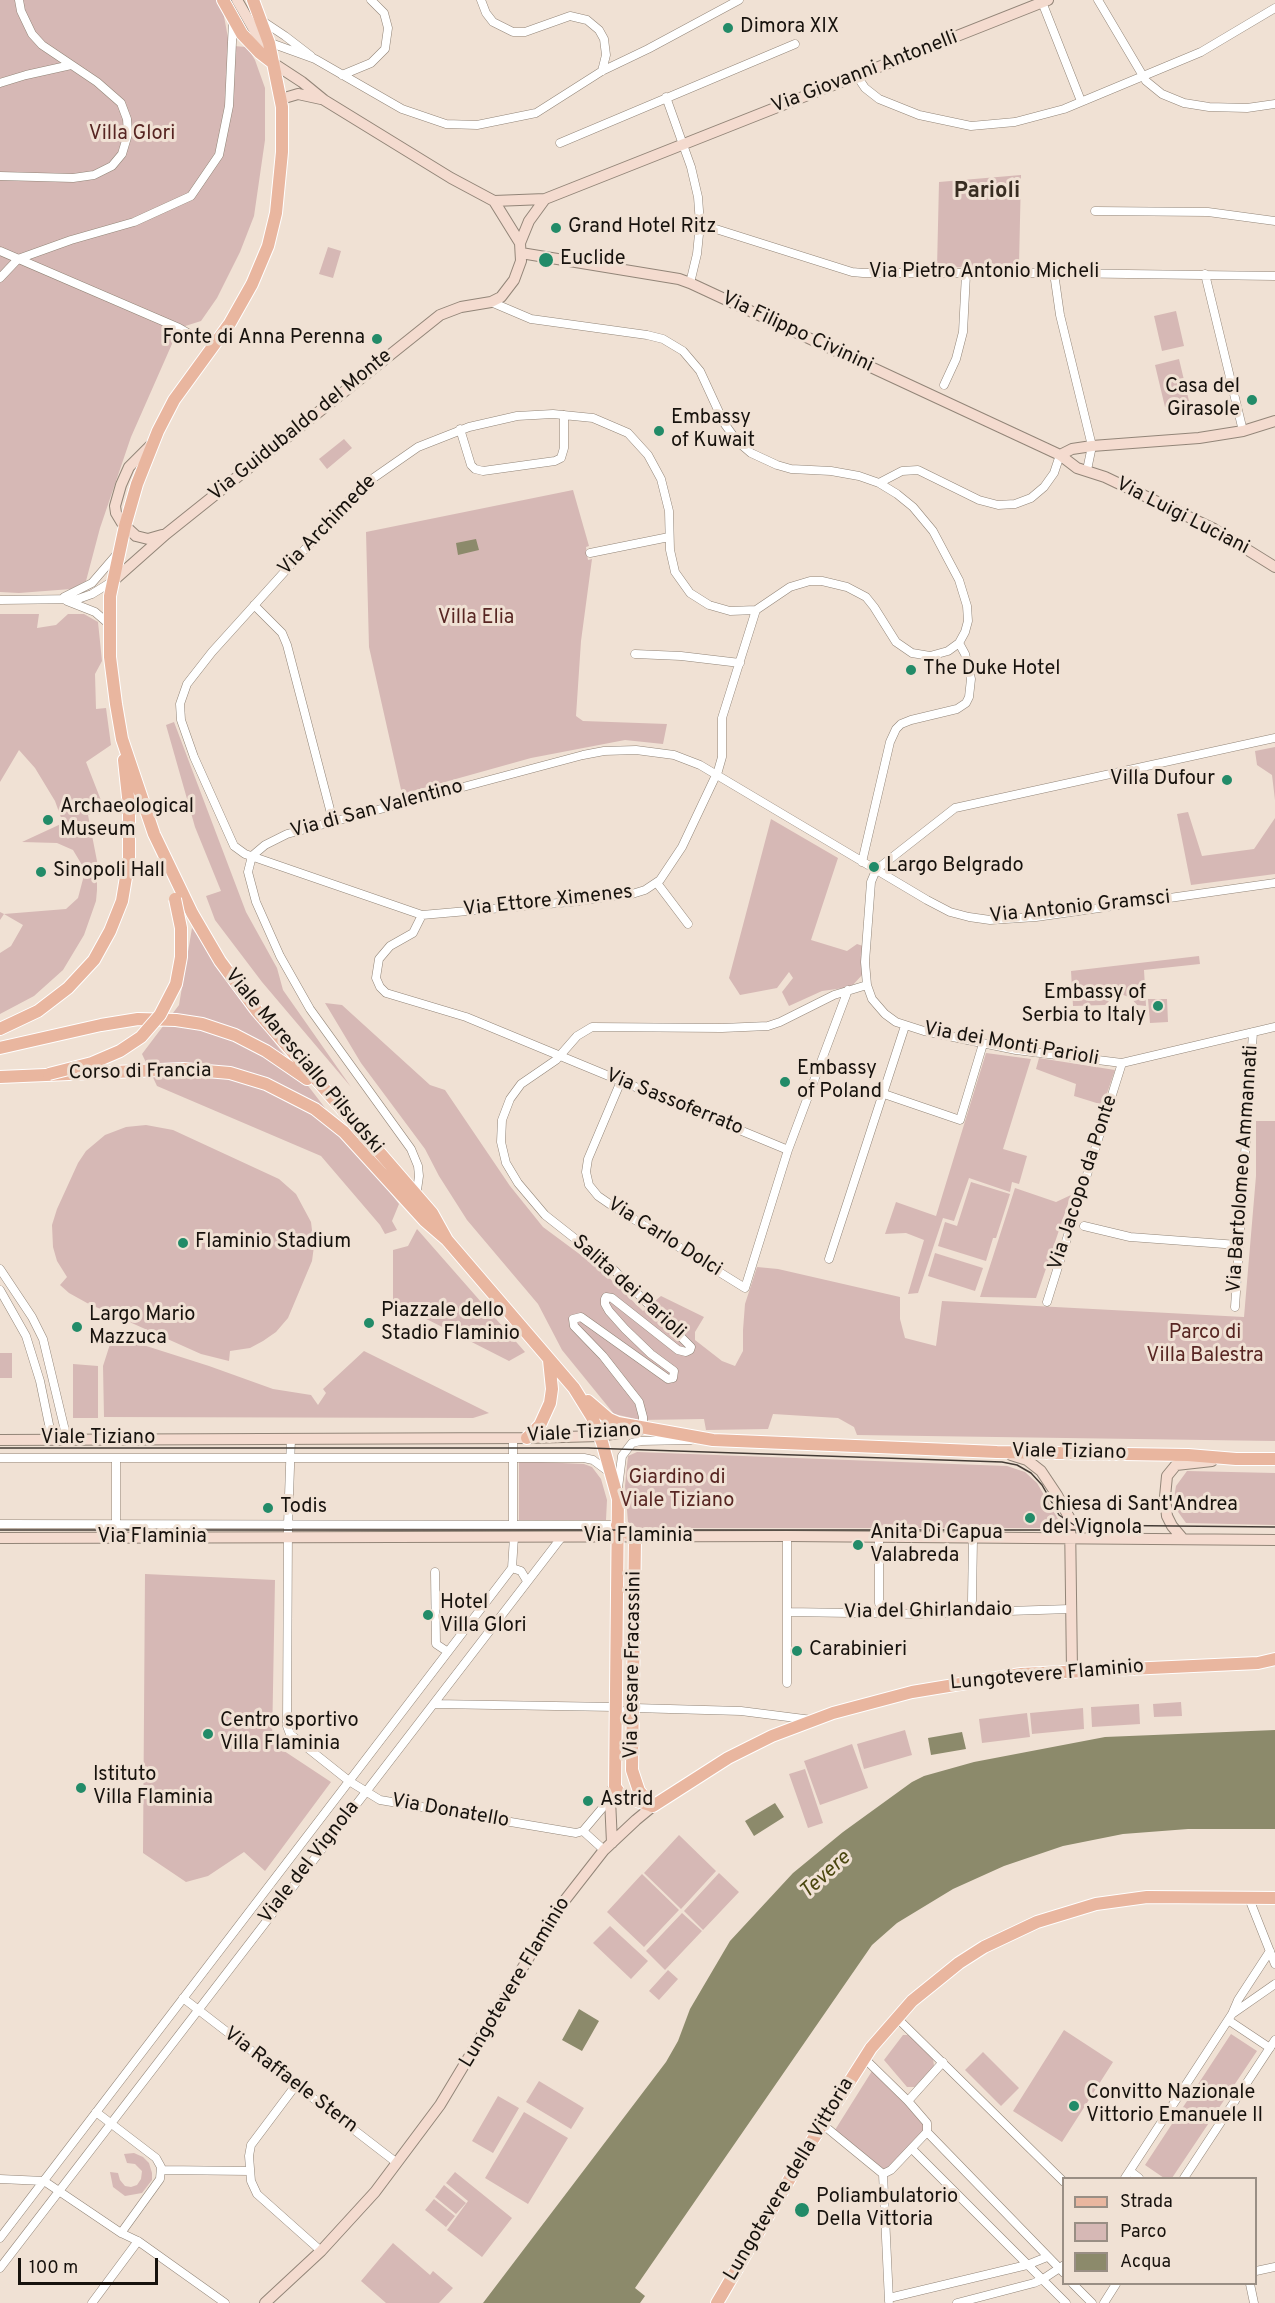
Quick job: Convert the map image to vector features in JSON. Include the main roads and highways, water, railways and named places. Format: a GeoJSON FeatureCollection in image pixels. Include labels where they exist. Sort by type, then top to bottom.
{"type":"FeatureCollection","features":[{"type":"Feature","properties":{"kind":"main road"},"geometry":{"type":"LineString","coordinates":[[253,0],[260,34],[273,63]]}},
{"type":"Feature","properties":{"kind":"main road"},"geometry":{"type":"LineString","coordinates":[[228,1],[233,20],[260,34]]}},
{"type":"Feature","properties":{"kind":"main road","name":"Viale Maresciallo Pilsudski"},"geometry":{"type":"LineString","coordinates":[[260,34],[273,63],[281,99],[283,144],[279,194],[265,252],[241,305],[179,393],[153,443],[137,484],[113,581],[110,625],[111,664],[122,739],[154,834],[192,913],[231,977],[256,1011],[337,1106],[410,1197]]}},
{"type":"Feature","properties":{"kind":"main road"},"geometry":{"type":"LineString","coordinates":[[0,1029],[31,1015],[62,994],[82,975],[100,950],[116,919],[124,892],[129,859],[130,822],[122,739]]}},
{"type":"Feature","properties":{"kind":"main road","name":"Corso di Francia"},"geometry":{"type":"LineString","coordinates":[[49,1074],[92,1063],[120,1052],[141,1036],[160,1015],[176,984],[181,957],[181,928],[175,899],[154,834]]}},
{"type":"Feature","properties":{"kind":"main road"},"geometry":{"type":"LineString","coordinates":[[0,1048],[72,1031],[146,1018],[202,1024],[235,1035],[266,1051],[307,1079],[337,1106]]}},
{"type":"Feature","properties":{"kind":"main road","name":"Corso di Francia"},"geometry":{"type":"LineString","coordinates":[[0,1077],[192,1070],[230,1073],[266,1084],[296,1098],[328,1118]]}},
{"type":"Feature","properties":{"kind":"main road","name":"Viale Maresciallo Pilsudski"},"geometry":{"type":"LineString","coordinates":[[328,1118],[354,1140],[410,1197],[432,1214],[447,1240],[574,1388]]}},
{"type":"Feature","properties":{"kind":"main road"},"geometry":{"type":"LineString","coordinates":[[527,1438],[540,1425],[550,1403],[552,1380],[549,1360]]}},
{"type":"Feature","properties":{"kind":"main road","name":"Viale Tiziano"},"geometry":{"type":"LineString","coordinates":[[574,1388],[609,1419],[642,1429],[713,1440],[997,1452],[1188,1455],[1275,1459]]}},
{"type":"Feature","properties":{"kind":"main road","name":"Via Cesare Fracassini"},"geometry":{"type":"LineString","coordinates":[[574,1388],[592,1417],[600,1436],[618,1499],[615,1784],[622,1796],[653,1806]]}},
{"type":"Feature","properties":{"kind":"main road","name":"Via Cesare Fracassini"},"geometry":{"type":"LineString","coordinates":[[617,1532],[635,1538],[633,1773],[639,1791],[653,1806]]}},
{"type":"Feature","properties":{"kind":"main road","name":"Lungotevere Flaminio"},"geometry":{"type":"LineString","coordinates":[[653,1806],[728,1758],[772,1736],[813,1720],[887,1697],[937,1686],[1012,1675],[1258,1663],[1275,1659]]}},
{"type":"Feature","properties":{"kind":"main road"},"geometry":{"type":"LineString","coordinates":[[1258,1663],[1275,1664]]}},
{"type":"Feature","properties":{"kind":"main road","name":"Lungotevere della Vittoria"},"geometry":{"type":"LineString","coordinates":[[717,2303],[822,2124],[864,2058],[896,2017],[929,1986],[976,1952],[1037,1922],[1076,1909],[1116,1900],[1147,1897],[1275,1898]]}},
{"type":"Feature","properties":{"kind":"water"},"geometry":{"type":"Polygon","coordinates":[[[476,539],[479,550],[458,555],[456,543],[476,539]]]}},
{"type":"Feature","properties":{"kind":"water","name":"Tevere"},"geometry":{"type":"Polygon","coordinates":[[[1275,1730],[1275,1829],[1188,1829],[1123,1834],[1063,1846],[1004,1866],[953,1889],[897,1923],[872,1945],[635,2288],[645,2296],[640,2303],[483,2303],[666,2062],[678,2041],[690,2009],[730,1941],[793,1873],[843,1832],[912,1782],[924,1776],[974,1762],[1105,1737],[1275,1730]]]}},
{"type":"Feature","properties":{"kind":"water"},"geometry":{"type":"Polygon","coordinates":[[[962,1732],[966,1749],[931,1755],[928,1738],[962,1732]]]}},
{"type":"Feature","properties":{"kind":"water"},"geometry":{"type":"Polygon","coordinates":[[[775,1803],[784,1817],[754,1836],[745,1821],[775,1803]]]}},
{"type":"Feature","properties":{"kind":"water"},"geometry":{"type":"Polygon","coordinates":[[[579,2009],[599,2021],[582,2051],[562,2040],[579,2009]]]}},
{"type":"Feature","properties":{"kind":"tram line"},"geometry":{"type":"LineString","coordinates":[[0,1448],[588,1448],[1002,1462],[1017,1465],[1031,1473],[1042,1485],[1059,1515],[1074,1525],[1275,1527]]}},
{"type":"Feature","properties":{"kind":"tram line"},"geometry":{"type":"LineString","coordinates":[[0,1530],[1080,1530]]}},
{"type":"Feature","properties":{"kind":"place","name":"Dimora XIX"},"geometry":{"type":"Point","coordinates":[728,28]}},
{"type":"Feature","properties":{"kind":"place","name":"Grand Hotel Ritz"},"geometry":{"type":"Point","coordinates":[556,228]}},
{"type":"Feature","properties":{"kind":"place","name":"Euclide"},"geometry":{"type":"Point","coordinates":[546,260]}},
{"type":"Feature","properties":{"kind":"place","name":"Fonte di Anna Perenna"},"geometry":{"type":"Point","coordinates":[377,339]}},
{"type":"Feature","properties":{"kind":"place","name":"Casa del Girasole"},"geometry":{"type":"Point","coordinates":[1252,400]}},
{"type":"Feature","properties":{"kind":"place","name":"Embassy of Kuwait"},"geometry":{"type":"Point","coordinates":[659,431]}},
{"type":"Feature","properties":{"kind":"place","name":"The Duke Hotel"},"geometry":{"type":"Point","coordinates":[911,670]}},
{"type":"Feature","properties":{"kind":"place","name":"Villa Dufour"},"geometry":{"type":"Point","coordinates":[1227,780]}},
{"type":"Feature","properties":{"kind":"place","name":"Archaeological Museum"},"geometry":{"type":"Point","coordinates":[48,820]}},
{"type":"Feature","properties":{"kind":"place","name":"Largo Belgrado"},"geometry":{"type":"Point","coordinates":[874,867]}},
{"type":"Feature","properties":{"kind":"place","name":"Sinopoli Hall"},"geometry":{"type":"Point","coordinates":[41,872]}},
{"type":"Feature","properties":{"kind":"place","name":"Embassy of Serbia to Italy"},"geometry":{"type":"Point","coordinates":[1158,1006]}},
{"type":"Feature","properties":{"kind":"place","name":"Embassy of Poland"},"geometry":{"type":"Point","coordinates":[785,1082]}},
{"type":"Feature","properties":{"kind":"place","name":"Flaminio Stadium"},"geometry":{"type":"Point","coordinates":[183,1243]}},
{"type":"Feature","properties":{"kind":"place","name":"Piazzale dello Stadio Flaminio"},"geometry":{"type":"Point","coordinates":[369,1323]}},
{"type":"Feature","properties":{"kind":"place","name":"Largo Mario Mazzuca"},"geometry":{"type":"Point","coordinates":[77,1327]}},
{"type":"Feature","properties":{"kind":"place","name":"Todis"},"geometry":{"type":"Point","coordinates":[268,1508]}},
{"type":"Feature","properties":{"kind":"place","name":"Chiesa di Sant'Andrea del Vignola"},"geometry":{"type":"Point","coordinates":[1030,1518]}},
{"type":"Feature","properties":{"kind":"place","name":"Anita Di Capua Valabreda"},"geometry":{"type":"Point","coordinates":[858,1545]}},
{"type":"Feature","properties":{"kind":"place","name":"Hotel Villa Glori"},"geometry":{"type":"Point","coordinates":[428,1615]}},
{"type":"Feature","properties":{"kind":"place","name":"Carabinieri"},"geometry":{"type":"Point","coordinates":[797,1651]}},
{"type":"Feature","properties":{"kind":"place","name":"Centro sportivo Villa Flaminia"},"geometry":{"type":"Point","coordinates":[208,1734]}},
{"type":"Feature","properties":{"kind":"place","name":"Istituto Villa Flaminia"},"geometry":{"type":"Point","coordinates":[81,1788]}},
{"type":"Feature","properties":{"kind":"place","name":"Astrid"},"geometry":{"type":"Point","coordinates":[588,1801]}},
{"type":"Feature","properties":{"kind":"place","name":"Convitto Nazionale Vittorio Emanuele II"},"geometry":{"type":"Point","coordinates":[1074,2106]}},
{"type":"Feature","properties":{"kind":"place","name":"Poliambulatorio Della Vittoria"},"geometry":{"type":"Point","coordinates":[802,2210]}},
{"type":"Feature","properties":{"kind":"district","name":"Parioli"},"geometry":{"type":"Point","coordinates":[987,193]}},
{"type":"Feature","properties":{"kind":"park label","name":"Villa Glori"},"geometry":{"type":"Point","coordinates":[132,135]}},
{"type":"Feature","properties":{"kind":"park label","name":"Villa Elia"},"geometry":{"type":"Point","coordinates":[476,619]}},
{"type":"Feature","properties":{"kind":"park label","name":"Parco di Villa Balestra"},"geometry":{"type":"Point","coordinates":[1205,1346]}},
{"type":"Feature","properties":{"kind":"park label","name":"Giardino di Viale Tiziano"},"geometry":{"type":"Point","coordinates":[677,1490]}}]}
